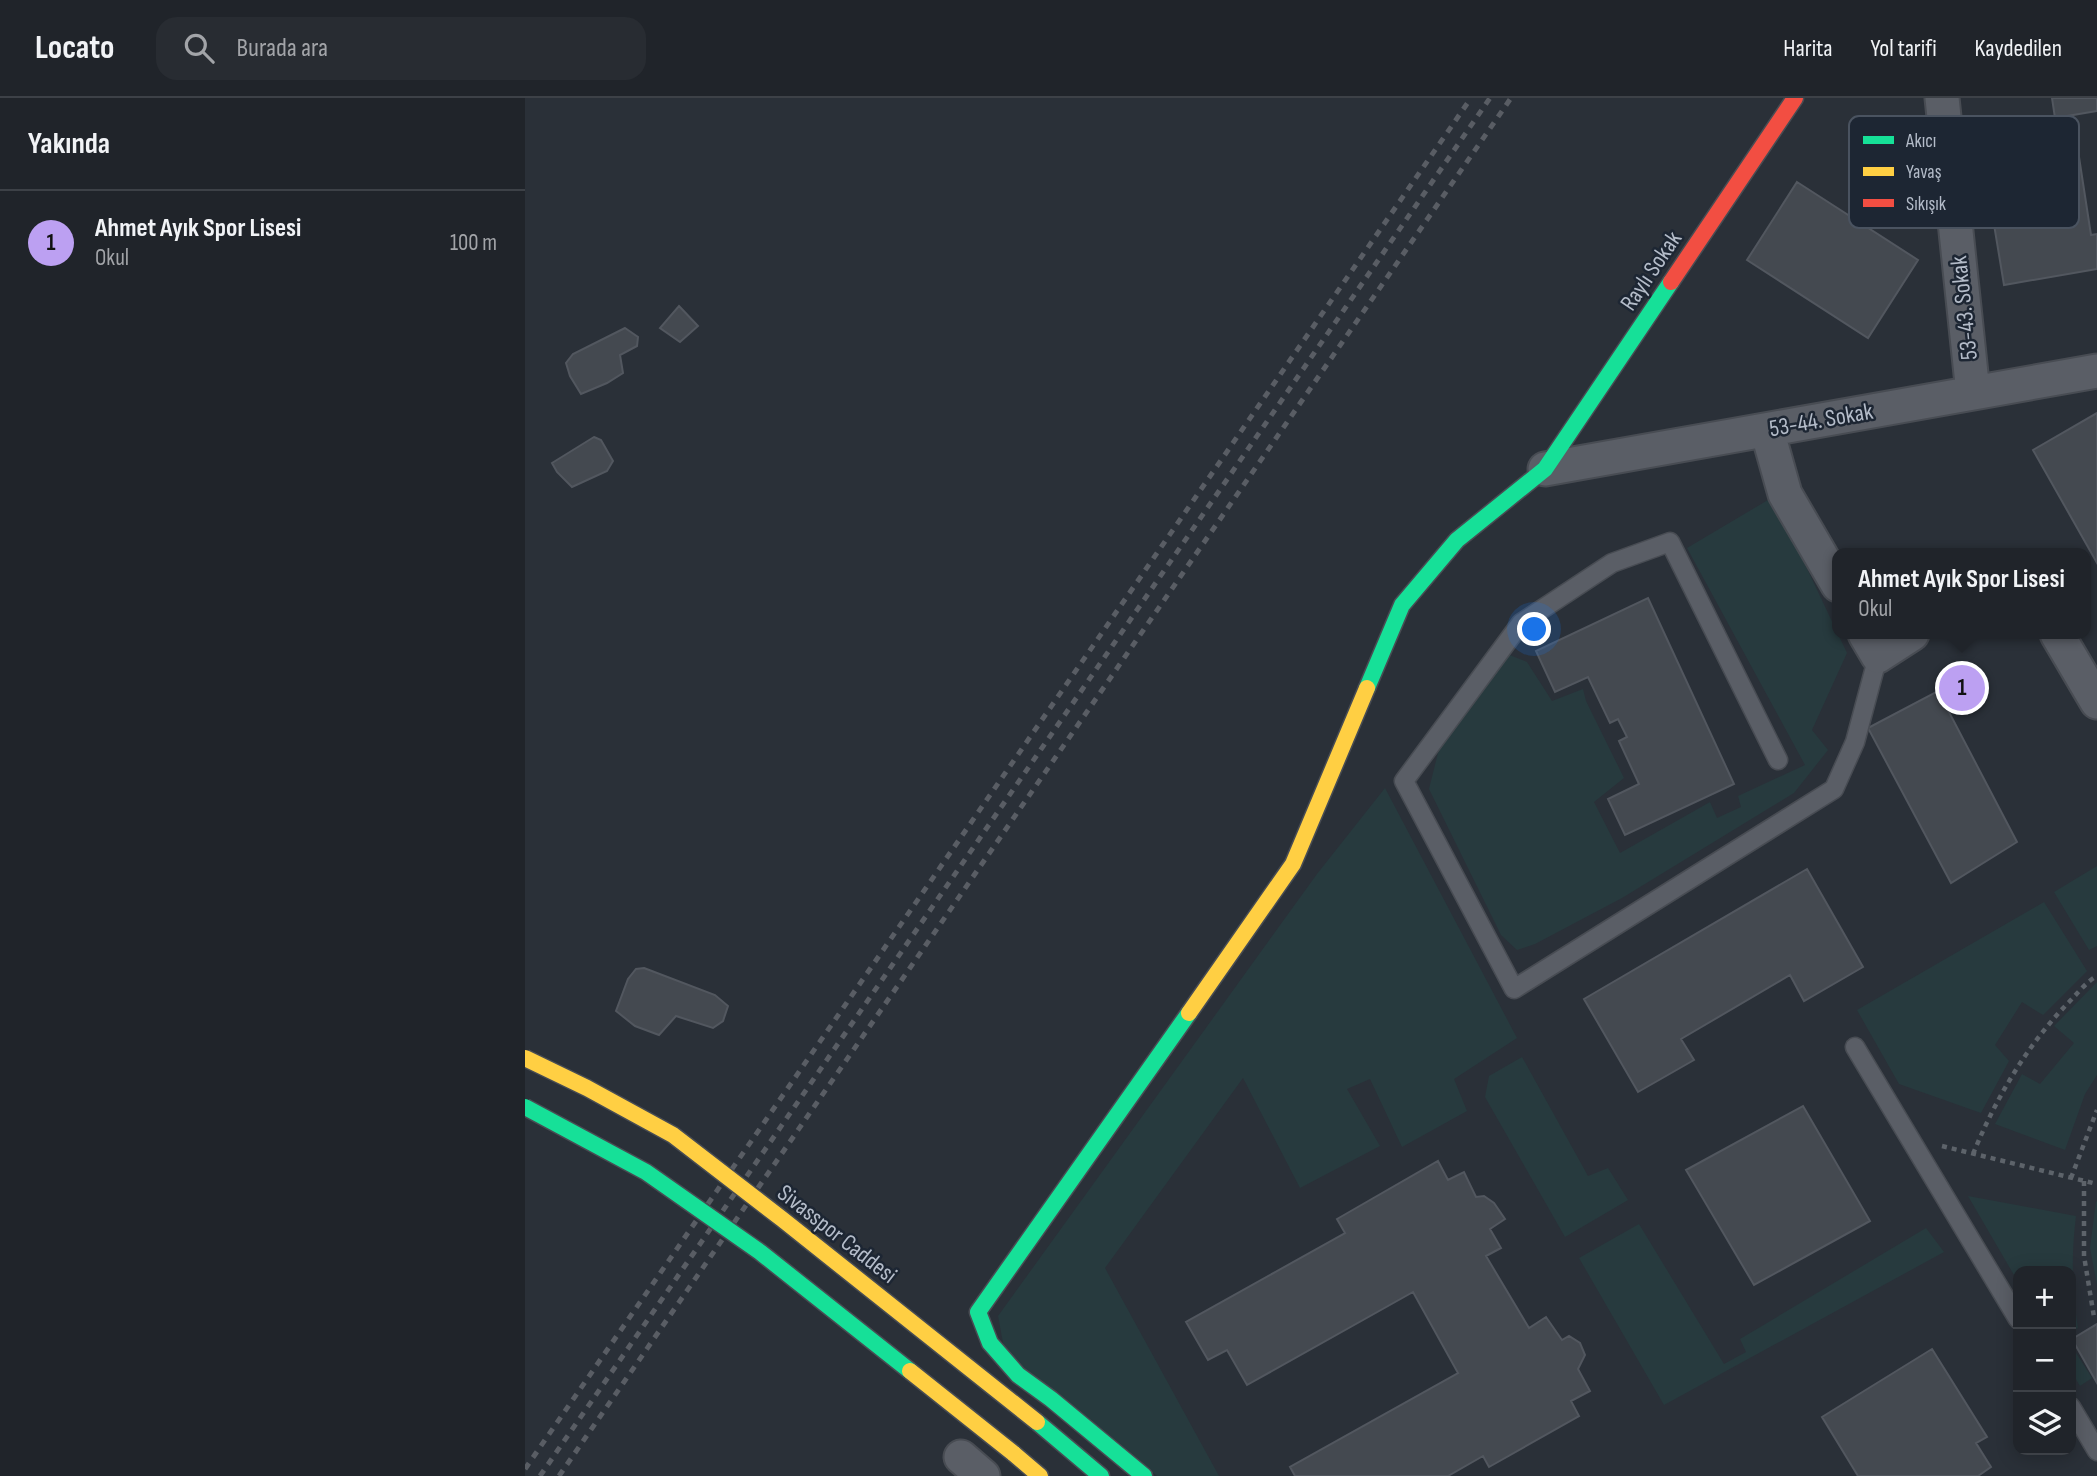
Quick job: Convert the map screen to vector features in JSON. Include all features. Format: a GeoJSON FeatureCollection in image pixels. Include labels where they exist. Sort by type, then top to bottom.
{"type":"FeatureCollection","features":[{"type":"Feature","properties":{"kind":"street","name":"Raylı Sokak"},"geometry":{"type":"LineString","coordinates":[[1144,1476],[1019,1375],[990,1343],[978,1312],[1293,864],[1402,605],[1457,540],[1545,469],[1795,98]]}},
{"type":"Feature","properties":{"kind":"street","name":"53-43. Sokak"},"geometry":{"type":"LineString","coordinates":[[1942,98],[1944,116]]}},
{"type":"Feature","properties":{"kind":"street","name":"53-43. Sokak"},"geometry":{"type":"LineString","coordinates":[[1956,228],[1973,393]]}},
{"type":"Feature","properties":{"kind":"street","name":"53-44. Sokak"},"geometry":{"type":"LineString","coordinates":[[1545,469],[2097,371]]}},
{"type":"Feature","properties":{"kind":"street"},"geometry":{"type":"LineString","coordinates":[[1767,430],[1785,494],[1832,575]]}},
{"type":"Feature","properties":{"kind":"street"},"geometry":{"type":"LineString","coordinates":[[1872,645],[1894,639]]}},
{"type":"Feature","properties":{"kind":"street"},"geometry":{"type":"LineString","coordinates":[[2060,639],[2097,702]]}},
{"type":"Feature","properties":{"kind":"street","name":"Sivasspor Caddesi"},"geometry":{"type":"LineString","coordinates":[[525,1058],[673,1135],[1037,1422],[1101,1476]]}},
{"type":"Feature","properties":{"kind":"street"},"geometry":{"type":"LineString","coordinates":[[525,1107],[646,1172],[760,1252],[1040,1476]]}},
{"type":"Feature","properties":{"kind":"lane"},"geometry":{"type":"LineString","coordinates":[[1778,760],[1670,542],[1612,563],[1521,623],[1403,781],[1514,989],[1833,789],[1855,742],[1872,645]]}},
{"type":"Feature","properties":{"kind":"lane"},"geometry":{"type":"LineString","coordinates":[[1856,1047],[2013,1312]]}},
{"type":"Feature","properties":{"kind":"lane"},"geometry":{"type":"LineString","coordinates":[[2076,1415],[2097,1451]]}},
{"type":"Feature","properties":{"kind":"path"},"geometry":{"type":"LineString","coordinates":[[1973,1154],[1987,1119],[2014,1072],[2049,1023],[2097,976]]}},
{"type":"Feature","properties":{"kind":"path"},"geometry":{"type":"LineString","coordinates":[[2071,1178],[2097,1110]]}},
{"type":"Feature","properties":{"kind":"path"},"geometry":{"type":"LineString","coordinates":[[1910,1138],[2097,1184]]}},
{"type":"Feature","properties":{"kind":"path"},"geometry":{"type":"LineString","coordinates":[[2084,1181],[2084,1256],[2094,1317]]}},
{"type":"Feature","properties":{"kind":"green space"},"geometry":{"type":"Polygon","coordinates":[[[1773,497],[1832,621],[1832,639],[1840,639],[1847,653],[1812,730],[1828,750],[1794,793],[1622,898],[1535,944],[1517,950],[1501,935],[1429,789],[1439,749],[1502,652],[1527,662],[1552,701],[1583,689],[1586,701],[1624,778],[1594,802],[1620,853],[1710,802],[1717,818],[1741,807],[1738,796],[1805,765],[1687,548],[1773,497]]]}},
{"type":"Feature","properties":{"kind":"green space"},"geometry":{"type":"Polygon","coordinates":[[[1385,788],[1517,1038],[1454,1079],[1467,1111],[1402,1147],[1370,1079],[1347,1089],[1380,1146],[1300,1188],[1243,1078],[1105,1268],[1219,1476],[1157,1476],[1005,1353],[998,1316],[1317,874],[1385,788]]]}},
{"type":"Feature","properties":{"kind":"green space"},"geometry":{"type":"Polygon","coordinates":[[[2097,866],[2097,946],[2089,950],[2054,892],[2097,866]]]}},
{"type":"Feature","properties":{"kind":"green space"},"geometry":{"type":"Polygon","coordinates":[[[2044,902],[2087,971],[2043,1015],[2022,1002],[1995,1045],[2009,1061],[1981,1113],[1899,1084],[1857,1010],[2044,902]]]}},
{"type":"Feature","properties":{"kind":"green space"},"geometry":{"type":"Polygon","coordinates":[[[2097,982],[2097,1075],[2085,1094],[2065,1150],[1995,1124],[2022,1074],[2040,1084],[2074,1043],[2054,1026],[2097,982]]]}},
{"type":"Feature","properties":{"kind":"green space"},"geometry":{"type":"Polygon","coordinates":[[[1522,1057],[1588,1176],[1608,1168],[1628,1200],[1565,1237],[1485,1097],[1489,1076],[1522,1057]]]}},
{"type":"Feature","properties":{"kind":"green space"},"geometry":{"type":"Polygon","coordinates":[[[1968,1196],[2076,1216],[2073,1266],[2013,1266],[2013,1273],[1968,1196]]]}},
{"type":"Feature","properties":{"kind":"green space"},"geometry":{"type":"Polygon","coordinates":[[[2097,1202],[2097,1285],[2090,1248],[2097,1202]]]}},
{"type":"Feature","properties":{"kind":"green space"},"geometry":{"type":"Polygon","coordinates":[[[1639,1224],[1724,1364],[1746,1352],[1740,1339],[1926,1228],[1944,1252],[1664,1405],[1579,1258],[1639,1224]]]}},
{"type":"Feature","properties":{"kind":"green space"},"geometry":{"type":"Polygon","coordinates":[[[2076,1353],[2092,1378],[2080,1386],[2076,1379],[2076,1353]]]}},
{"type":"Feature","properties":{"kind":"building"},"geometry":{"type":"Polygon","coordinates":[[[2052,98],[2097,98],[2097,111],[2055,116],[2052,98]]]}},
{"type":"Feature","properties":{"kind":"building"},"geometry":{"type":"Polygon","coordinates":[[[2079,157],[2091,235],[2097,234],[2097,269],[2004,285],[1995,228],[2079,228],[2079,157]]]}},
{"type":"Feature","properties":{"kind":"building"},"geometry":{"type":"Polygon","coordinates":[[[1797,182],[1849,216],[1849,228],[1868,228],[1918,260],[1868,338],[1747,260],[1797,182]]]}},
{"type":"Feature","properties":{"kind":"building"},"geometry":{"type":"Polygon","coordinates":[[[679,306],[698,326],[680,342],[660,328],[679,306]]]}},
{"type":"Feature","properties":{"kind":"building"},"geometry":{"type":"Polygon","coordinates":[[[625,328],[638,337],[637,346],[620,355],[623,373],[581,394],[566,363],[573,354],[625,328]]]}},
{"type":"Feature","properties":{"kind":"building"},"geometry":{"type":"Polygon","coordinates":[[[2097,413],[2097,563],[2091,548],[2089,548],[2033,450],[2097,413]]]}},
{"type":"Feature","properties":{"kind":"building"},"geometry":{"type":"Polygon","coordinates":[[[594,437],[601,440],[613,461],[607,471],[572,487],[552,463],[594,437]]]}},
{"type":"Feature","properties":{"kind":"building"},"geometry":{"type":"Polygon","coordinates":[[[1648,598],[1734,784],[1625,835],[1608,799],[1639,784],[1619,741],[1627,737],[1618,719],[1610,723],[1588,677],[1555,692],[1536,651],[1648,598]]]}},
{"type":"Feature","properties":{"kind":"building"},"geometry":{"type":"Polygon","coordinates":[[[1938,691],[2017,842],[1951,883],[1868,728],[1938,691]]]}},
{"type":"Feature","properties":{"kind":"building"},"geometry":{"type":"Polygon","coordinates":[[[1807,869],[1863,967],[1804,1001],[1790,975],[1681,1039],[1694,1060],[1638,1092],[1584,999],[1807,869]]]}},
{"type":"Feature","properties":{"kind":"building"},"geometry":{"type":"Polygon","coordinates":[[[644,968],[715,995],[728,1006],[723,1021],[713,1028],[676,1016],[659,1035],[635,1026],[616,1011],[628,979],[636,969],[644,968]]]}},
{"type":"Feature","properties":{"kind":"building"},"geometry":{"type":"Polygon","coordinates":[[[1803,1106],[1870,1221],[1754,1285],[1686,1170],[1803,1106]]]}},
{"type":"Feature","properties":{"kind":"building"},"geometry":{"type":"Polygon","coordinates":[[[1438,1161],[1448,1180],[1464,1172],[1476,1197],[1484,1196],[1494,1203],[1505,1219],[1490,1229],[1501,1248],[1486,1256],[1529,1328],[1546,1317],[1562,1340],[1569,1336],[1580,1343],[1585,1355],[1578,1369],[1590,1391],[1571,1401],[1579,1416],[1489,1467],[1483,1456],[1448,1476],[1295,1476],[1290,1467],[1458,1373],[1413,1292],[1247,1385],[1227,1350],[1208,1360],[1186,1322],[1345,1233],[1337,1219],[1438,1161]]]}},
{"type":"Feature","properties":{"kind":"building"},"geometry":{"type":"Polygon","coordinates":[[[2097,1324],[2097,1383],[2076,1346],[2076,1337],[2097,1324]]]}},
{"type":"Feature","properties":{"kind":"building"},"geometry":{"type":"Polygon","coordinates":[[[1932,1349],[1987,1437],[1976,1443],[1991,1467],[1978,1476],[1858,1476],[1822,1417],[1932,1349]]]}},
{"type":"Feature","properties":{"kind":"railway"},"geometry":{"type":"LineString","coordinates":[[525,1469],[1471,98]]}},
{"type":"Feature","properties":{"kind":"railway"},"geometry":{"type":"LineString","coordinates":[[540,1476],[1490,98]]}},
{"type":"Feature","properties":{"kind":"railway"},"geometry":{"type":"LineString","coordinates":[[559,1476],[1511,98]]}},
{"type":"Feature","properties":{"kind":"traffic: fast"},"geometry":{"type":"LineString","coordinates":[[1367,688],[1402,605],[1457,540],[1545,469],[1671,282]]}},
{"type":"Feature","properties":{"kind":"traffic: fast"},"geometry":{"type":"LineString","coordinates":[[1144,1476],[1018,1375],[990,1343],[978,1312],[1189,1013]]}},
{"type":"Feature","properties":{"kind":"traffic: fast"},"geometry":{"type":"LineString","coordinates":[[525,1107],[646,1172],[760,1252],[910,1371]]}},
{"type":"Feature","properties":{"kind":"traffic: fast"},"geometry":{"type":"LineString","coordinates":[[1037,1422],[1101,1476]]}},
{"type":"Feature","properties":{"kind":"traffic: slow"},"geometry":{"type":"LineString","coordinates":[[1189,1013],[1293,864],[1367,688]]}},
{"type":"Feature","properties":{"kind":"traffic: slow"},"geometry":{"type":"LineString","coordinates":[[525,1058],[673,1135],[1037,1422]]}},
{"type":"Feature","properties":{"kind":"traffic: slow"},"geometry":{"type":"LineString","coordinates":[[910,1371],[1013,1453]]}},
{"type":"Feature","properties":{"kind":"traffic: slow"},"geometry":{"type":"LineString","coordinates":[[1013,1453],[1040,1476]]}},
{"type":"Feature","properties":{"kind":"traffic: jam"},"geometry":{"type":"LineString","coordinates":[[1671,282],[1795,98]]}},
{"type":"Feature","properties":{"kind":"place","name":"Ahmet Ayık Spor Lisesi"},"geometry":{"type":"Point","coordinates":[1962,688]}}]}
